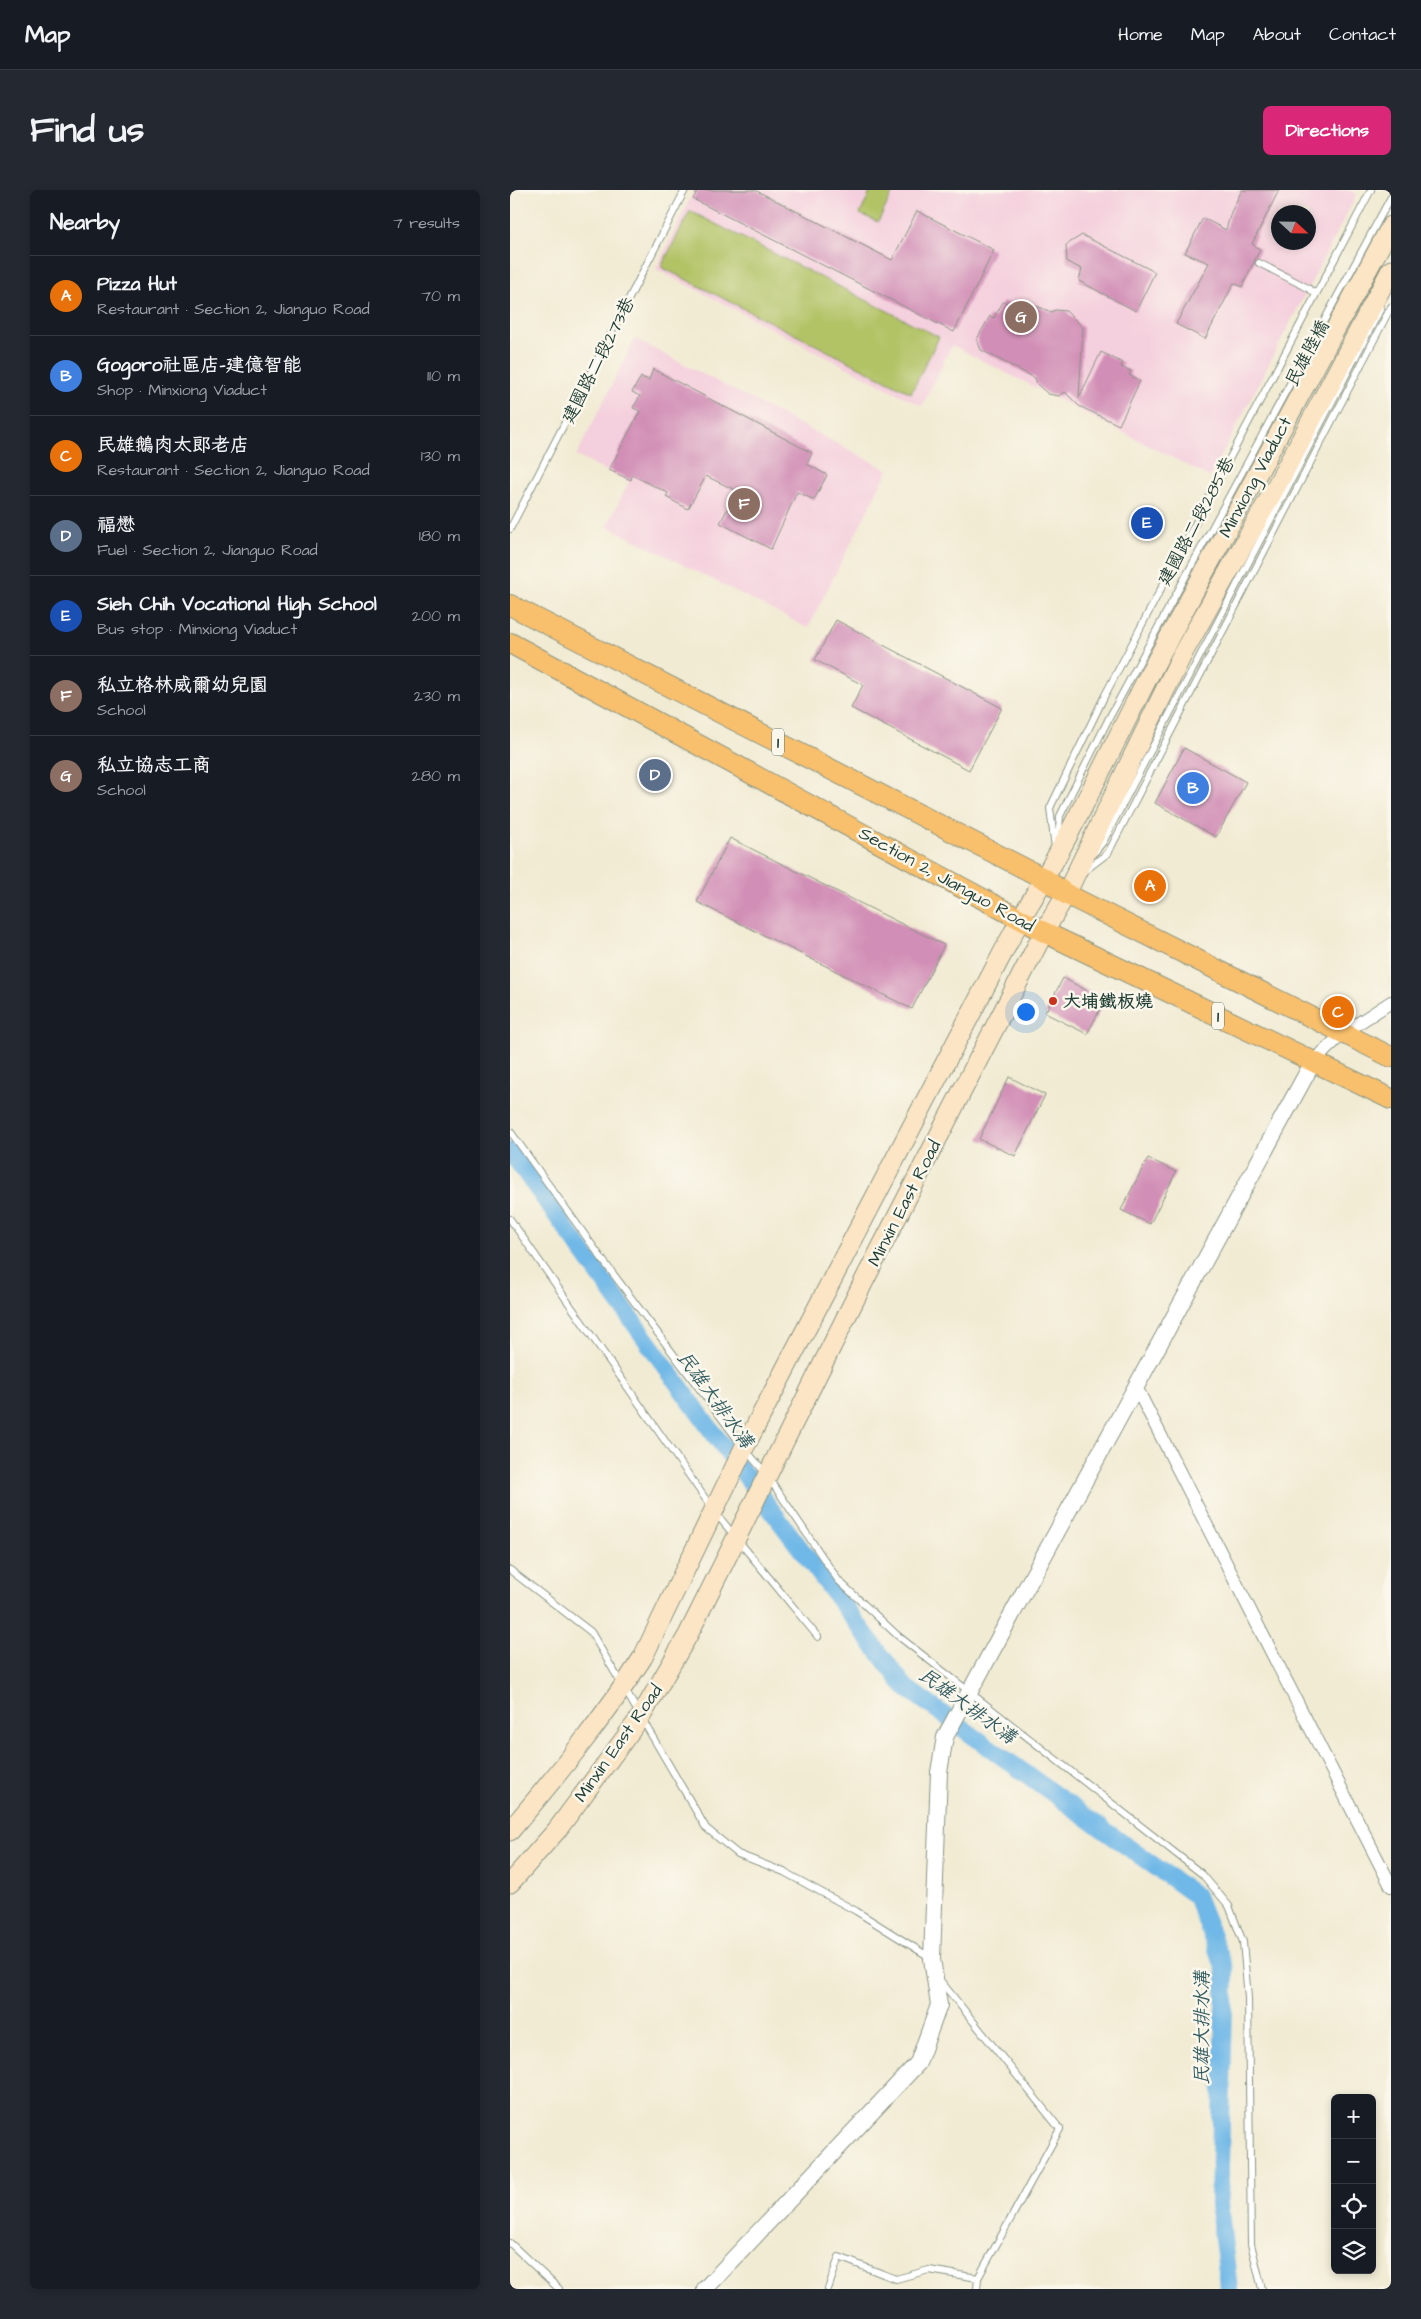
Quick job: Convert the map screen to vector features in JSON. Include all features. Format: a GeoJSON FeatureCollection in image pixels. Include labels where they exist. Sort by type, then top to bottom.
{"type":"FeatureCollection","features":[{"type":"Feature","properties":{"kind":"main road","name":"Minxiong Viaduct"},"geometry":{"type":"LineString","coordinates":[[1056,860],[1115,724],[1213,554],[1391,226]]}},
{"type":"Feature","properties":{"kind":"main road","name":"Minxiong Viaduct"},"geometry":{"type":"LineString","coordinates":[[1070,886],[1148,740],[1183,653],[1278,483],[1391,270]]}},
{"type":"Feature","properties":{"kind":"main road","name":"1"},"geometry":{"type":"LineString","coordinates":[[510,605],[1045,879],[1070,886],[1342,1034],[1391,1057]]}},
{"type":"Feature","properties":{"kind":"main road","name":"Section 2, Jianguo Road"},"geometry":{"type":"LineString","coordinates":[[510,643],[1044,932],[1391,1099]]}},
{"type":"Feature","properties":{"kind":"main road","name":"Minxin East Road"},"geometry":{"type":"LineString","coordinates":[[510,1831],[555,1778],[624,1687],[643,1657],[744,1448],[1021,918],[1056,860]]}},
{"type":"Feature","properties":{"kind":"main road","name":"Minxin East Road"},"geometry":{"type":"LineString","coordinates":[[510,1883],[558,1830],[640,1718],[688,1635],[864,1281],[1044,932],[1070,886]]}},
{"type":"Feature","properties":{"kind":"street"},"geometry":{"type":"LineString","coordinates":[[705,2289],[918,2063],[939,2005],[933,1965],[939,1772],[945,1737],[1313,1062],[1342,1034],[1391,1002]]}},
{"type":"Feature","properties":{"kind":"street"},"geometry":{"type":"LineString","coordinates":[[1136,1387],[1391,1886]]}},
{"type":"Feature","properties":{"kind":"lane","name":"建國路二段273巷"},"geometry":{"type":"LineString","coordinates":[[510,529],[685,190]]}},
{"type":"Feature","properties":{"kind":"lane","name":"建國路二段285巷"},"geometry":{"type":"LineString","coordinates":[[1056,860],[1050,808],[1105,695],[1371,190]]}},
{"type":"Feature","properties":{"kind":"lane","name":"民雄陸橋"},"geometry":{"type":"LineString","coordinates":[[1115,724],[1391,197]]}},
{"type":"Feature","properties":{"kind":"lane"},"geometry":{"type":"LineString","coordinates":[[1259,264],[1308,288],[1316,294]]}},
{"type":"Feature","properties":{"kind":"lane"},"geometry":{"type":"LineString","coordinates":[[1148,740],[1386,298]]}},
{"type":"Feature","properties":{"kind":"lane"},"geometry":{"type":"LineString","coordinates":[[1070,886],[1108,854],[1391,307]]}},
{"type":"Feature","properties":{"kind":"lane"},"geometry":{"type":"LineString","coordinates":[[510,1131],[605,1263],[744,1448],[768,1475],[838,1580],[897,1635],[1202,1874],[1229,1906],[1243,1942],[1248,1998],[1251,2244],[1262,2289]]}},
{"type":"Feature","properties":{"kind":"lane"},"geometry":{"type":"LineString","coordinates":[[510,1219],[714,1511],[818,1637]]}},
{"type":"Feature","properties":{"kind":"lane"},"geometry":{"type":"LineString","coordinates":[[510,1570],[591,1632],[706,1828],[738,1854],[784,1872],[856,1911],[933,1965],[1060,2130],[978,2278],[977,2289]]}},
{"type":"Feature","properties":{"kind":"lane"},"geometry":{"type":"LineString","coordinates":[[510,2244],[559,2289]]}},
{"type":"Feature","properties":{"kind":"lane"},"geometry":{"type":"LineString","coordinates":[[828,2289],[839,2257],[896,2279],[929,2270],[978,2278]]}},
{"type":"Feature","properties":{"kind":"shaded area"},"geometry":{"type":"Polygon","coordinates":[[[694,190],[1349,190],[1357,194],[1210,477],[952,345],[922,406],[656,269],[694,190]]]}},
{"type":"Feature","properties":{"kind":"shaded area"},"geometry":{"type":"Polygon","coordinates":[[[635,339],[888,470],[808,628],[607,526],[629,482],[576,456],[635,339]]]}},
{"type":"Feature","properties":{"kind":"green space"},"geometry":{"type":"Polygon","coordinates":[[[871,190],[894,190],[878,222],[860,214],[871,190]]]}},
{"type":"Feature","properties":{"kind":"green space"},"geometry":{"type":"Polygon","coordinates":[[[690,211],[939,337],[911,393],[661,267],[690,211]]]}},
{"type":"Feature","properties":{"kind":"building"},"geometry":{"type":"Polygon","coordinates":[[[698,190],[755,190],[892,260],[917,211],[994,250],[954,332],[693,199],[698,190]]]}},
{"type":"Feature","properties":{"kind":"building"},"geometry":{"type":"Polygon","coordinates":[[[1242,190],[1279,190],[1252,244],[1260,249],[1242,287],[1234,283],[1205,339],[1176,324],[1209,263],[1185,253],[1203,218],[1226,230],[1231,212],[1242,190]]]}},
{"type":"Feature","properties":{"kind":"building"},"geometry":{"type":"Polygon","coordinates":[[[1082,235],[1155,272],[1136,311],[1079,281],[1082,269],[1067,262],[1066,245],[1082,235]]]}},
{"type":"Feature","properties":{"kind":"building"},"geometry":{"type":"Polygon","coordinates":[[[1025,301],[1051,312],[1055,310],[1066,311],[1083,328],[1079,398],[1101,352],[1123,363],[1121,367],[1131,371],[1129,375],[1140,381],[1119,425],[1079,406],[1065,392],[1059,396],[1048,394],[1037,384],[1035,378],[981,350],[977,339],[990,316],[994,318],[1003,302],[1015,304],[1025,301]]]}},
{"type":"Feature","properties":{"kind":"building"},"geometry":{"type":"Polygon","coordinates":[[[653,369],[812,453],[807,464],[827,475],[814,500],[797,492],[771,549],[720,523],[737,491],[706,476],[688,509],[666,497],[668,493],[632,475],[631,480],[609,470],[640,411],[633,408],[640,396],[632,392],[641,377],[649,380],[653,369]]]}},
{"type":"Feature","properties":{"kind":"building"},"geometry":{"type":"Polygon","coordinates":[[[836,620],[1002,708],[969,770],[851,708],[863,685],[815,660],[836,620]]]}},
{"type":"Feature","properties":{"kind":"building"},"geometry":{"type":"Polygon","coordinates":[[[1184,748],[1246,782],[1216,837],[1155,803],[1184,748]]]}},
{"type":"Feature","properties":{"kind":"building"},"geometry":{"type":"Polygon","coordinates":[[[730,838],[944,945],[912,1009],[697,902],[730,838]]]}},
{"type":"Feature","properties":{"kind":"building"},"geometry":{"type":"Polygon","coordinates":[[[1063,978],[1105,1000],[1087,1034],[1045,1013],[1063,978]]]}},
{"type":"Feature","properties":{"kind":"building"},"geometry":{"type":"Polygon","coordinates":[[[1009,1077],[1045,1095],[1015,1156],[979,1139],[1009,1077]]]}},
{"type":"Feature","properties":{"kind":"building"},"geometry":{"type":"Polygon","coordinates":[[[1148,1158],[1176,1172],[1150,1224],[1121,1210],[1148,1158]]]}},
{"type":"Feature","properties":{"kind":"waterway","name":"民雄大排水溝"},"geometry":{"type":"LineString","coordinates":[[510,1151],[714,1434],[905,1687],[1196,1896],[1225,1969],[1219,2204],[1229,2289]]}},
{"type":"Feature","properties":{"kind":"place","name":"私立協志工商"},"geometry":{"type":"Point","coordinates":[1021,317]}},
{"type":"Feature","properties":{"kind":"place","name":"私立格林威爾幼兒園"},"geometry":{"type":"Point","coordinates":[744,504]}},
{"type":"Feature","properties":{"kind":"place","name":"Sieh Chih Vocational High School"},"geometry":{"type":"Point","coordinates":[1147,523]}},
{"type":"Feature","properties":{"kind":"place","name":"福懋"},"geometry":{"type":"Point","coordinates":[655,775]}},
{"type":"Feature","properties":{"kind":"place","name":"Gogoro社區店-建億智能"},"geometry":{"type":"Point","coordinates":[1193,788]}},
{"type":"Feature","properties":{"kind":"place","name":"Pizza Hut"},"geometry":{"type":"Point","coordinates":[1150,886]}},
{"type":"Feature","properties":{"kind":"place","name":"大埔鐵板燒"},"geometry":{"type":"Point","coordinates":[1053,1001]}},
{"type":"Feature","properties":{"kind":"place","name":"民雄鵝肉太郎老店"},"geometry":{"type":"Point","coordinates":[1338,1012]}}]}
